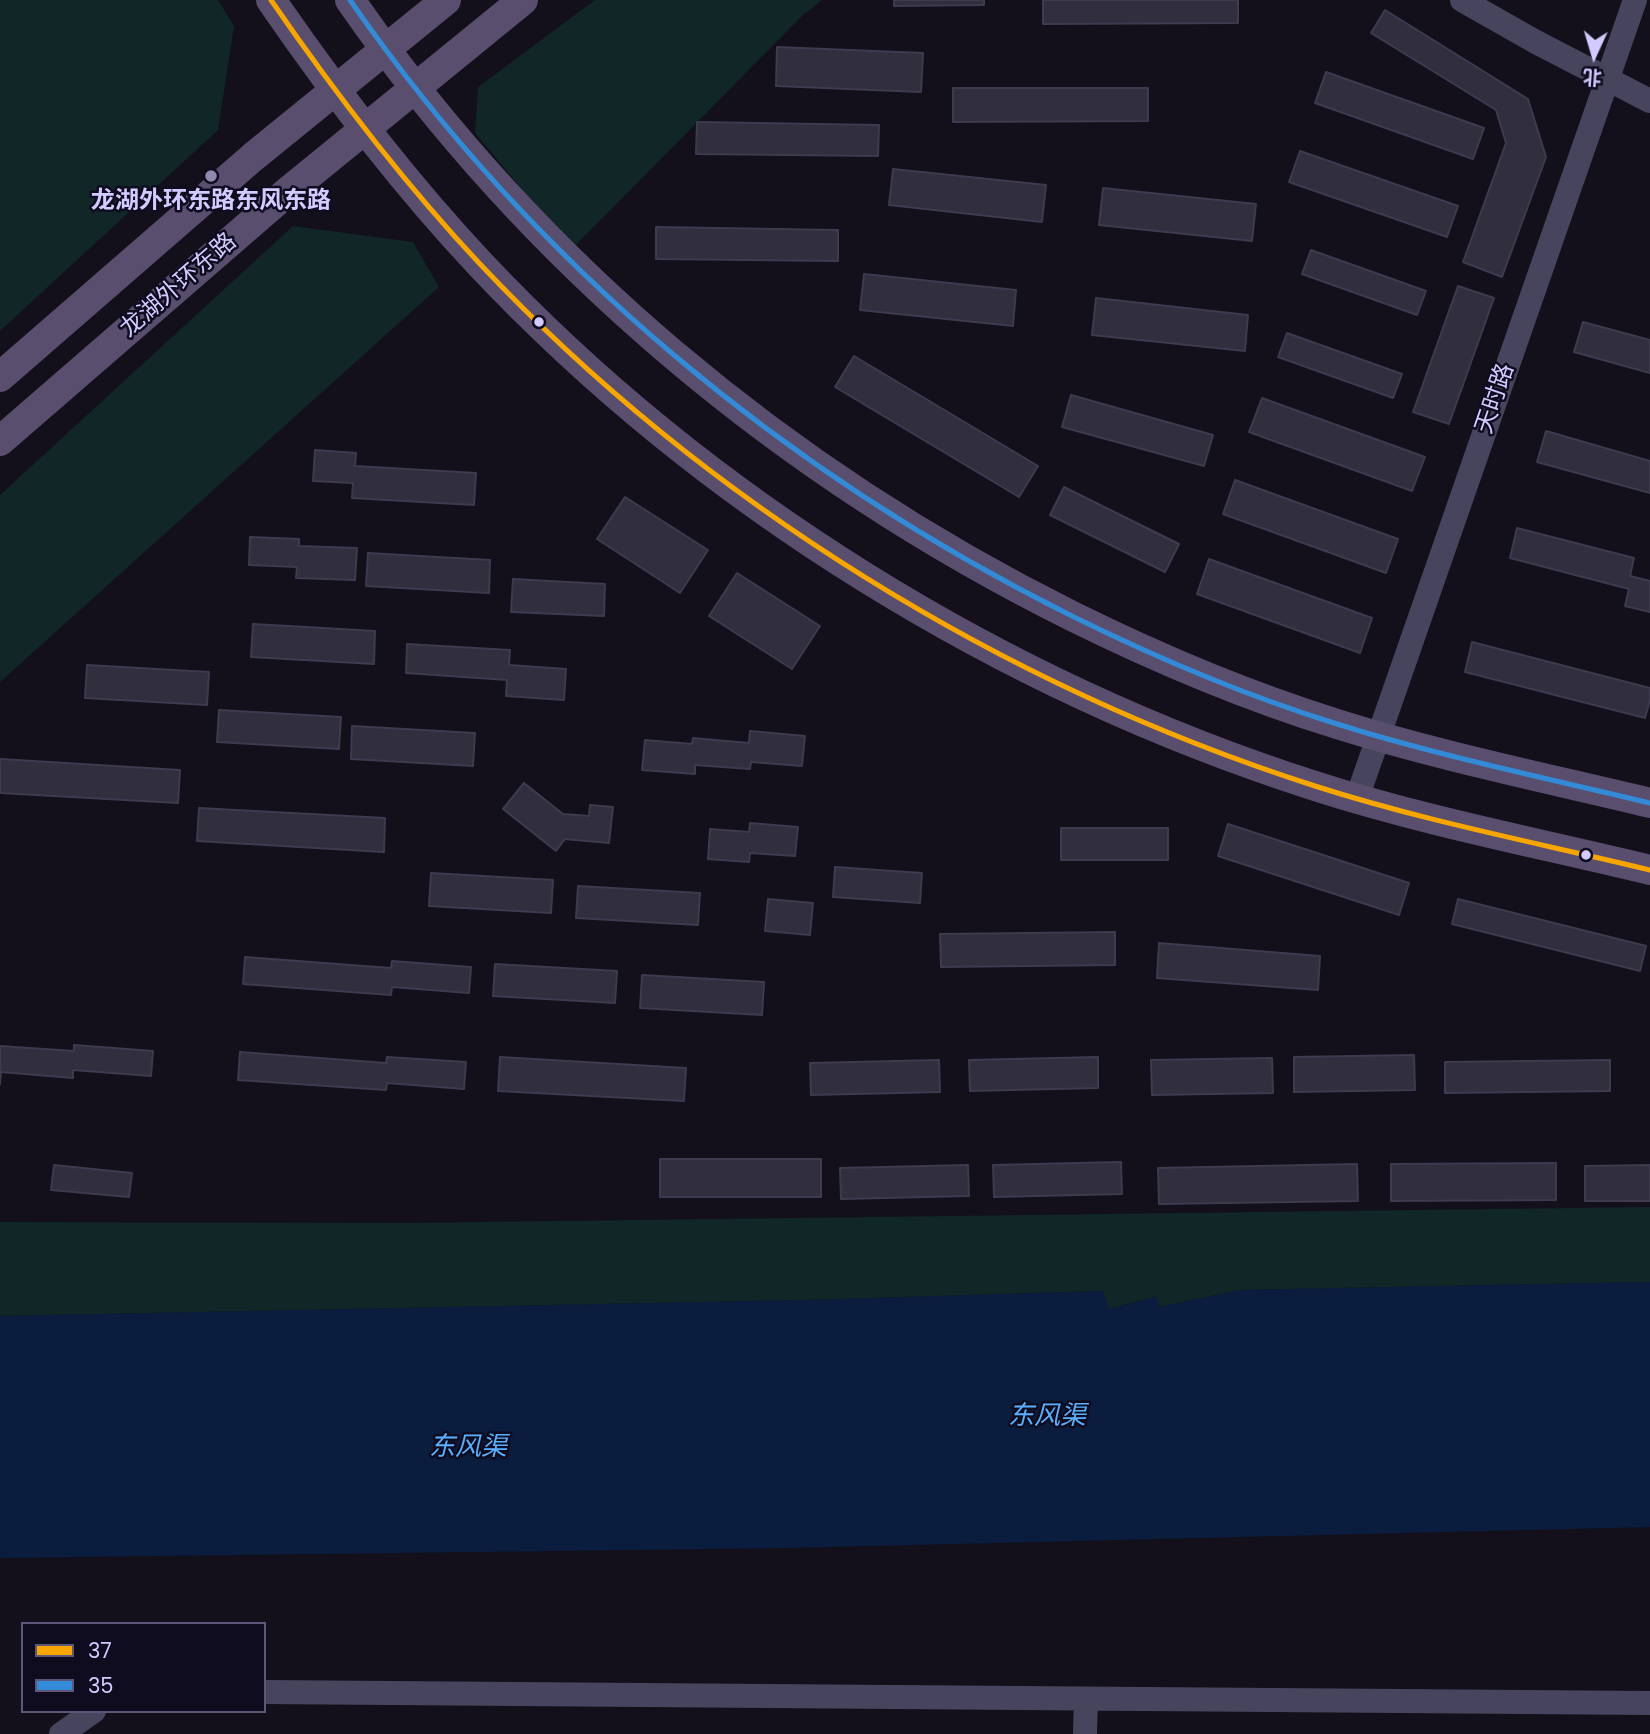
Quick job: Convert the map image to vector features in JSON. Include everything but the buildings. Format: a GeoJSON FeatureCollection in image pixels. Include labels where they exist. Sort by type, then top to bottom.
{"type":"FeatureCollection","features":[{"type":"Feature","properties":{"kind":"main road"},"geometry":{"type":"LineString","coordinates":[[271,0],[365,129],[482,266],[588,369],[716,475],[848,566],[924,613],[1065,685],[1135,718],[1223,754],[1357,798],[1650,870]]}},
{"type":"Feature","properties":{"kind":"main road"},"geometry":{"type":"LineString","coordinates":[[351,0],[415,88],[530,221],[632,320],[759,424],[875,505],[967,561],[1027,593],[1150,653],[1246,692],[1336,724],[1379,736],[1650,803]]}},
{"type":"Feature","properties":{"kind":"main road","name":"龙湖外环东路"},"geometry":{"type":"LineString","coordinates":[[0,377],[253,157],[446,0]]}},
{"type":"Feature","properties":{"kind":"main road","name":"龙湖外环东路"},"geometry":{"type":"LineString","coordinates":[[0,441],[285,194],[523,0]]}},
{"type":"Feature","properties":{"kind":"street"},"geometry":{"type":"LineString","coordinates":[[1462,0],[1650,100]]}},
{"type":"Feature","properties":{"kind":"street","name":"天时路"},"geometry":{"type":"LineString","coordinates":[[1357,798],[1635,0]]}},
{"type":"Feature","properties":{"kind":"street"},"geometry":{"type":"LineString","coordinates":[[266,1692],[1650,1703]]}},
{"type":"Feature","properties":{"kind":"street"},"geometry":{"type":"LineString","coordinates":[[1084,1734],[1086,1699]]}},
{"type":"Feature","properties":{"kind":"street"},"geometry":{"type":"LineString","coordinates":[[61,1734],[91,1713]]}},
{"type":"Feature","properties":{"kind":"green space"},"geometry":{"type":"Polygon","coordinates":[[[0,0],[218,0],[234,26],[218,130],[0,331],[0,0]]]}},
{"type":"Feature","properties":{"kind":"green space"},"geometry":{"type":"Polygon","coordinates":[[[595,0],[822,0],[804,14],[572,249],[475,133],[478,87],[595,0]]]}},
{"type":"Feature","properties":{"kind":"green space"},"geometry":{"type":"Polygon","coordinates":[[[293,226],[413,242],[439,287],[0,682],[0,495],[293,226]]]}},
{"type":"Feature","properties":{"kind":"green space"},"geometry":{"type":"Polygon","coordinates":[[[1650,1207],[1650,1282],[1240,1290],[1159,1307],[1156,1297],[1109,1309],[1103,1291],[806,1300],[0,1316],[0,1222],[405,1223],[1650,1207]]]}},
{"type":"Feature","properties":{"kind":"water","name":"东风渠"},"geometry":{"type":"Polygon","coordinates":[[[1650,1282],[1650,1527],[788,1548],[0,1558],[0,1316],[806,1300],[1103,1291],[1109,1309],[1156,1297],[1159,1307],[1240,1290],[1650,1282]]]}},
{"type":"Feature","properties":{"kind":"transit line","name":"37"},"geometry":{"type":"LineString","coordinates":[[271,0],[345,103],[424,201],[480,264],[568,351],[662,432],[761,508],[865,577],[973,640],[1085,696],[1199,745],[1356,799],[1650,870]]}},
{"type":"Feature","properties":{"kind":"transit line","name":"35"},"geometry":{"type":"LineString","coordinates":[[350,0],[422,97],[500,188],[584,274],[673,354],[767,429],[865,498],[968,560],[1074,617],[1138,648],[1237,689],[1337,724],[1414,746],[1650,803]]}},
{"type":"Feature","properties":{"kind":"place","name":"龙湖外环东路东风东路"},"geometry":{"type":"Point","coordinates":[211,176]}}]}
